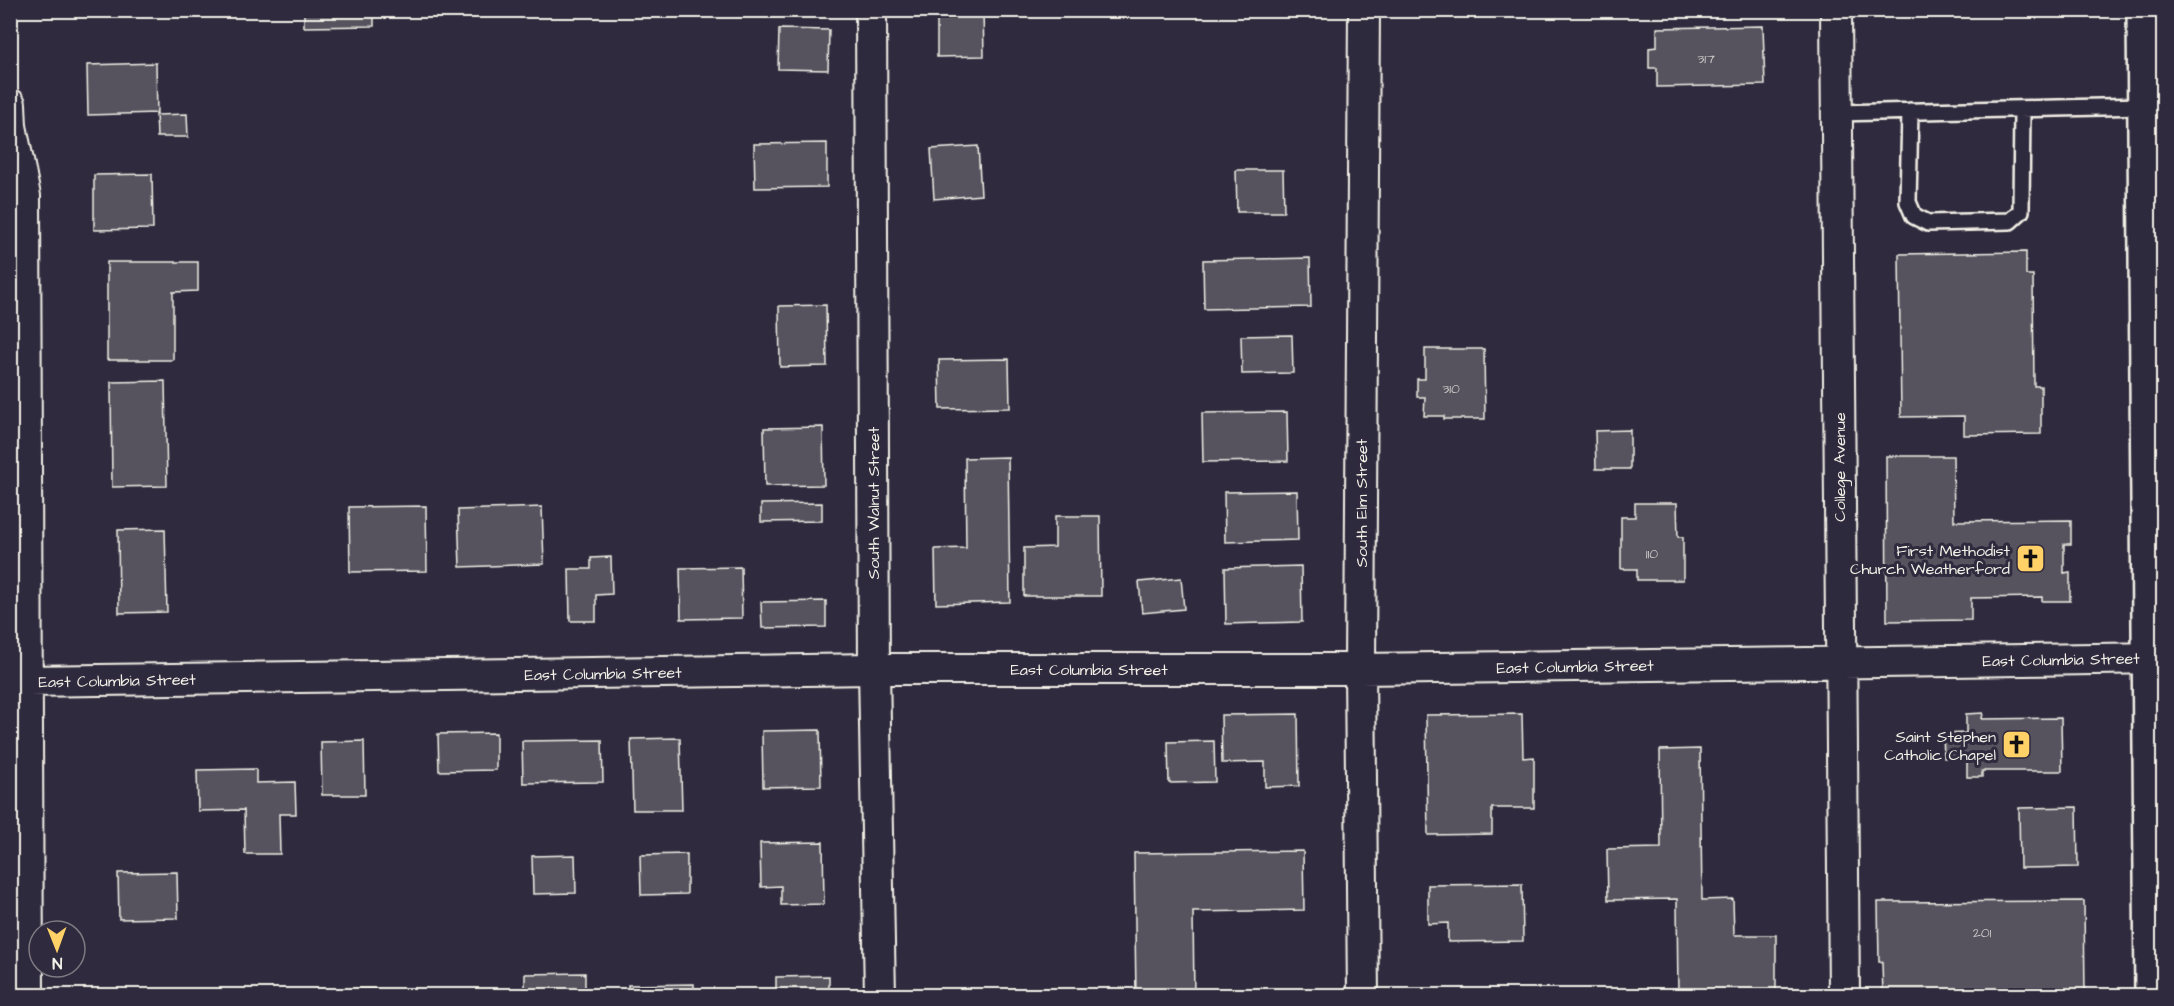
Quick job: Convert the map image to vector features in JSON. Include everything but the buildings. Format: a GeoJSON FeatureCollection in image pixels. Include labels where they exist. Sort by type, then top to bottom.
{"type":"FeatureCollection","features":[{"type":"Feature","properties":{"kind":"main road"},"geometry":{"type":"LineString","coordinates":[[2144,10],[2154,64],[2144,106],[2154,162],[2156,332],[2157,658],[2152,996]]}},
{"type":"Feature","properties":{"kind":"street","name":"South Walnut Street"},"geometry":{"type":"LineString","coordinates":[[871,10],[874,669],[880,996]]}},
{"type":"Feature","properties":{"kind":"street","name":"South Elm Street"},"geometry":{"type":"LineString","coordinates":[[1363,996],[1360,669],[1364,10]]}},
{"type":"Feature","properties":{"kind":"street","name":"College Avenue"},"geometry":{"type":"LineString","coordinates":[[1836,10],[1844,996]]}},
{"type":"Feature","properties":{"kind":"street"},"geometry":{"type":"LineString","coordinates":[[10,105],[11,126],[25,196],[18,564],[26,681],[19,843],[28,996]]}},
{"type":"Feature","properties":{"kind":"street","name":"East Columbia Street"},"geometry":{"type":"LineString","coordinates":[[26,681],[874,669],[1360,669],[2157,658]]}},
{"type":"Feature","properties":{"kind":"lane"},"geometry":{"type":"LineString","coordinates":[[1836,113],[2144,106]]}},
{"type":"Feature","properties":{"kind":"lane"},"geometry":{"type":"LineString","coordinates":[[1910,111],[1908,202],[1914,216],[1928,223],[1951,223],[2010,221],[2021,211],[2022,109]]}},
{"type":"Feature","properties":{"kind":"place","name":"First Methodist Church Weatherford"},"geometry":{"type":"Point","coordinates":[2031,559]}},
{"type":"Feature","properties":{"kind":"place","name":"Saint Stephen Catholic Chapel"},"geometry":{"type":"Point","coordinates":[2017,745]}}]}
